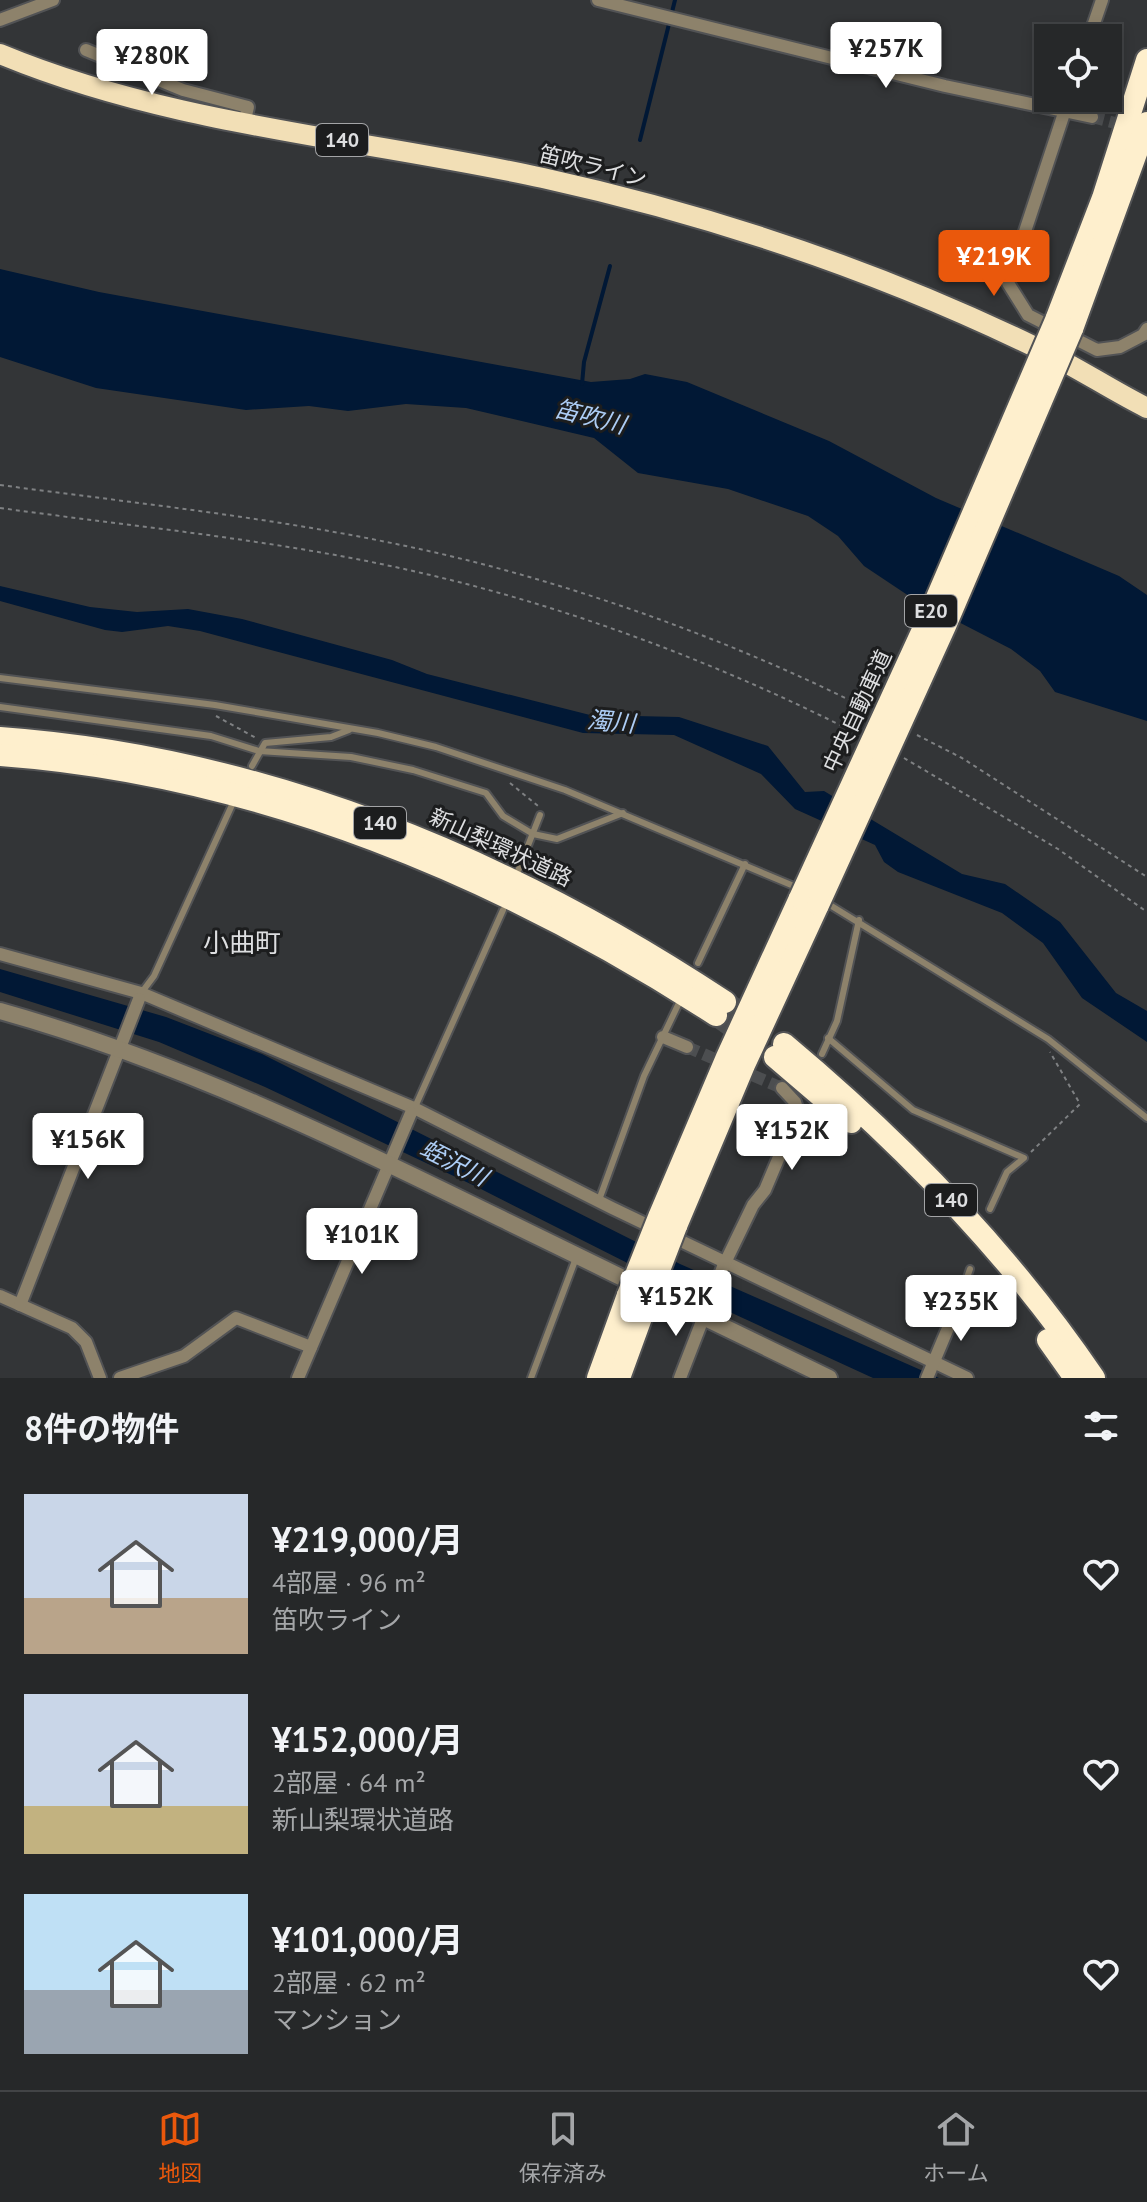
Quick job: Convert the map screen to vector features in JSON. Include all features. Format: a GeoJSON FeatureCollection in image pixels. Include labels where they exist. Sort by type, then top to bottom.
{"type":"FeatureCollection","features":[{"type":"Feature","properties":{"kind":"highway","name":"笛吹ライン"},"geometry":{"type":"LineString","coordinates":[[0,54],[114,94],[244,124],[501,169],[687,215],[922,298],[1033,346],[1144,407]]}},
{"type":"Feature","properties":{"kind":"highway","name":"中央自動車道"},"geometry":{"type":"LineString","coordinates":[[1064,324],[1147,60]]}},
{"type":"Feature","properties":{"kind":"highway","name":"中央自動車道"},"geometry":{"type":"LineString","coordinates":[[598,1378],[637,1300],[668,1222],[744,1065],[927,621],[1064,324],[1147,123]]}},
{"type":"Feature","properties":{"kind":"highway"},"geometry":{"type":"LineString","coordinates":[[1064,324],[1106,262],[1147,147]]}},
{"type":"Feature","properties":{"kind":"highway","name":"新山梨環状道路"},"geometry":{"type":"LineString","coordinates":[[0,738],[79,746],[219,773],[354,813],[485,864],[545,893],[604,925],[721,1008],[473,879],[345,829],[220,792],[147,776],[0,755]]}},
{"type":"Feature","properties":{"kind":"highway","name":"140"},"geometry":{"type":"LineString","coordinates":[[1075,1378],[996,1273],[947,1216],[779,1051],[879,1127],[959,1209],[1009,1265],[1094,1378]]}},
{"type":"Feature","properties":{"kind":"highway","name":"中央自動車道"},"geometry":{"type":"LineString","coordinates":[[619,1378],[637,1300]]}},
{"type":"Feature","properties":{"kind":"street"},"geometry":{"type":"LineString","coordinates":[[0,20],[53,0]]}},
{"type":"Feature","properties":{"kind":"street"},"geometry":{"type":"LineString","coordinates":[[598,0],[945,86],[1034,99]]}},
{"type":"Feature","properties":{"kind":"street"},"geometry":{"type":"LineString","coordinates":[[1094,24],[1102,0]]}},
{"type":"Feature","properties":{"kind":"street"},"geometry":{"type":"LineString","coordinates":[[86,50],[183,90],[248,107],[244,124]]}},
{"type":"Feature","properties":{"kind":"street"},"geometry":{"type":"LineString","coordinates":[[1064,112],[1011,266],[1008,283],[1012,294],[1028,315],[1097,350],[1120,347],[1143,335],[1147,329]]}},
{"type":"Feature","properties":{"kind":"street"},"geometry":{"type":"LineString","coordinates":[[1082,112],[1092,117]]}},
{"type":"Feature","properties":{"kind":"street"},"geometry":{"type":"LineString","coordinates":[[0,954],[140,996],[412,1111],[599,1200],[930,1370],[967,1378]]}},
{"type":"Feature","properties":{"kind":"street"},"geometry":{"type":"LineString","coordinates":[[20,1305],[140,996]]}},
{"type":"Feature","properties":{"kind":"street"},"geometry":{"type":"LineString","coordinates":[[0,1011],[122,1046],[237,1092],[390,1160],[829,1378]]}},
{"type":"Feature","properties":{"kind":"street"},"geometry":{"type":"LineString","coordinates":[[663,1037],[687,1047]]}},
{"type":"Feature","properties":{"kind":"street"},"geometry":{"type":"LineString","coordinates":[[680,1378],[724,1264],[753,1205],[765,1190],[798,1112],[798,1100],[782,1088]]}},
{"type":"Feature","properties":{"kind":"street"},"geometry":{"type":"LineString","coordinates":[[298,1378],[412,1111]]}},
{"type":"Feature","properties":{"kind":"street"},"geometry":{"type":"LineString","coordinates":[[0,1296],[72,1328],[86,1342],[100,1378]]}},
{"type":"Feature","properties":{"kind":"street"},"geometry":{"type":"LineString","coordinates":[[930,1370],[956,1309]]}},
{"type":"Feature","properties":{"kind":"street"},"geometry":{"type":"LineString","coordinates":[[120,1378],[184,1356],[236,1318],[311,1347]]}},
{"type":"Feature","properties":{"kind":"lane"},"geometry":{"type":"LineString","coordinates":[[0,678],[195,702],[353,728],[490,763],[623,813],[745,864],[859,920],[1048,1039],[1147,1118]]}},
{"type":"Feature","properties":{"kind":"lane"},"geometry":{"type":"LineString","coordinates":[[0,707],[211,736],[259,751],[351,757],[413,770],[486,793],[503,816],[533,834],[557,839],[623,813]]}},
{"type":"Feature","properties":{"kind":"lane"},"geometry":{"type":"LineString","coordinates":[[252,766],[265,743],[331,737],[353,728]]}},
{"type":"Feature","properties":{"kind":"lane"},"geometry":{"type":"LineString","coordinates":[[140,996],[154,976],[232,805]]}},
{"type":"Feature","properties":{"kind":"lane"},"geometry":{"type":"LineString","coordinates":[[518,871],[540,815]]}},
{"type":"Feature","properties":{"kind":"lane"},"geometry":{"type":"LineString","coordinates":[[698,963],[745,864]]}},
{"type":"Feature","properties":{"kind":"lane"},"geometry":{"type":"LineString","coordinates":[[412,1111],[503,910]]}},
{"type":"Feature","properties":{"kind":"lane"},"geometry":{"type":"LineString","coordinates":[[822,1054],[837,1021],[859,920]]}},
{"type":"Feature","properties":{"kind":"lane"},"geometry":{"type":"LineString","coordinates":[[599,1200],[644,1076],[678,1005]]}},
{"type":"Feature","properties":{"kind":"lane"},"geometry":{"type":"LineString","coordinates":[[828,1038],[913,1110],[1024,1158],[1007,1172],[990,1209]]}},
{"type":"Feature","properties":{"kind":"lane"},"geometry":{"type":"LineString","coordinates":[[531,1378],[578,1254]]}},
{"type":"Feature","properties":{"kind":"lane"},"geometry":{"type":"LineString","coordinates":[[956,1309],[970,1269]]}},
{"type":"Feature","properties":{"kind":"path"},"geometry":{"type":"LineString","coordinates":[[0,485],[307,527],[487,566],[604,600],[712,642],[869,710]]}},
{"type":"Feature","properties":{"kind":"path"},"geometry":{"type":"LineString","coordinates":[[0,508],[346,557],[467,584],[589,620],[698,660],[860,735]]}},
{"type":"Feature","properties":{"kind":"path"},"geometry":{"type":"LineString","coordinates":[[195,702],[265,743]]}},
{"type":"Feature","properties":{"kind":"path"},"geometry":{"type":"LineString","coordinates":[[908,731],[962,758],[1147,877]]}},
{"type":"Feature","properties":{"kind":"path"},"geometry":{"type":"LineString","coordinates":[[897,754],[1058,849],[1147,912]]}},
{"type":"Feature","properties":{"kind":"path"},"geometry":{"type":"LineString","coordinates":[[490,763],[493,771],[537,802],[540,815]]}},
{"type":"Feature","properties":{"kind":"path"},"geometry":{"type":"LineString","coordinates":[[1024,1158],[1080,1104],[1050,1055],[1048,1039]]}},
{"type":"Feature","properties":{"kind":"water","name":"笛吹川"},"geometry":{"type":"Polygon","coordinates":[[[0,269],[99,292],[591,382],[630,379],[645,374],[687,382],[829,441],[936,498],[1119,576],[1147,595],[1147,721],[1055,692],[1040,671],[1011,649],[912,598],[864,566],[838,536],[808,516],[728,489],[638,473],[594,438],[466,408],[406,404],[348,411],[309,406],[246,410],[96,388],[0,357],[0,269]]]}},
{"type":"Feature","properties":{"kind":"water","name":"濁川"},"geometry":{"type":"Polygon","coordinates":[[[0,586],[90,607],[137,612],[188,609],[242,619],[392,660],[427,674],[590,715],[679,717],[768,746],[805,792],[824,791],[962,874],[1005,884],[1060,922],[1116,993],[1147,1011],[1147,1042],[1082,998],[1043,943],[1002,913],[898,872],[884,862],[875,845],[795,809],[761,774],[674,735],[583,733],[200,631],[168,626],[122,632],[105,630],[0,601],[0,586]]]}},
{"type":"Feature","properties":{"kind":"water","name":"蛭沢川"},"geometry":{"type":"Polygon","coordinates":[[[0,969],[166,1017],[262,1054],[680,1264],[939,1378],[873,1378],[671,1285],[477,1187],[265,1087],[159,1042],[0,992],[0,969]]]}},
{"type":"Feature","properties":{"kind":"waterway"},"geometry":{"type":"LineString","coordinates":[[640,140],[675,0]]}},
{"type":"Feature","properties":{"kind":"waterway"},"geometry":{"type":"LineString","coordinates":[[582,384],[584,362],[610,266]]}},
{"type":"Feature","properties":{"kind":"tunnel"},"geometry":{"type":"LineString","coordinates":[[1092,117],[1131,127]]}},
{"type":"Feature","properties":{"kind":"tunnel"},"geometry":{"type":"LineString","coordinates":[[725,1002],[784,1044]]}},
{"type":"Feature","properties":{"kind":"tunnel"},"geometry":{"type":"LineString","coordinates":[[716,1015],[775,1057]]}},
{"type":"Feature","properties":{"kind":"tunnel"},"geometry":{"type":"LineString","coordinates":[[687,1047],[782,1088]]}},
{"type":"Feature","properties":{"kind":"district","name":"小曲町"},"geometry":{"type":"Point","coordinates":[242,943]}}]}
